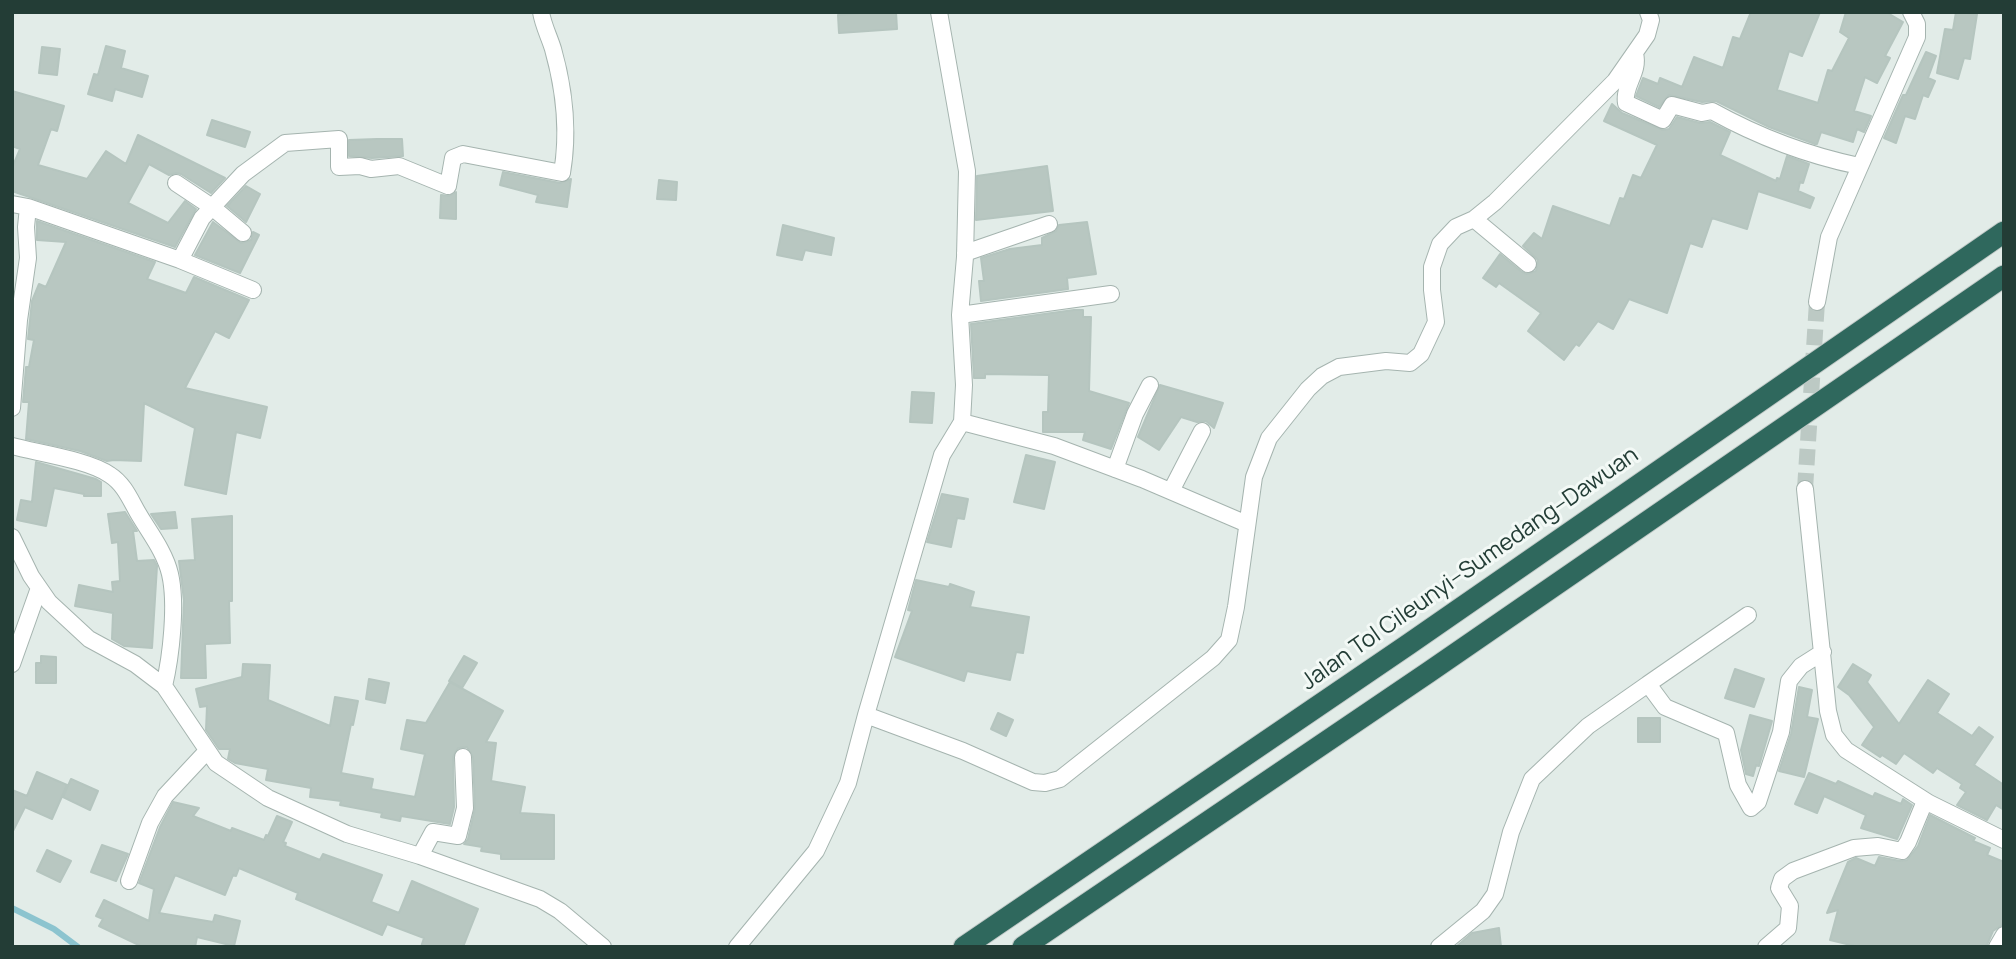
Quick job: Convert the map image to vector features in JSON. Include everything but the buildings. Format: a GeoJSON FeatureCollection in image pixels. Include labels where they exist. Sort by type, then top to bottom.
{"type":"FeatureCollection","features":[{"type":"Feature","properties":{"kind":"highway","name":"Jalan Tol Cileunyi–Sumedang–Dawuan"},"geometry":{"type":"LineString","coordinates":[[964,947],[1409,645],[2004,232]]}},
{"type":"Feature","properties":{"kind":"highway"},"geometry":{"type":"LineString","coordinates":[[1023,947],[1429,672],[2004,276]]}},
{"type":"Feature","properties":{"kind":"street"},"geometry":{"type":"LineString","coordinates":[[180,260],[202,218],[243,174],[285,143],[340,139],[340,167],[360,166],[371,169],[399,166],[448,186],[453,158],[463,154],[562,173],[565,156],[565,104],[557,63],[541,12]]}},
{"type":"Feature","properties":{"kind":"street"},"geometry":{"type":"LineString","coordinates":[[737,947],[816,851],[848,783],[942,455],[962,422],[964,385],[960,315],[968,171],[939,12]]}},
{"type":"Feature","properties":{"kind":"street"},"geometry":{"type":"LineString","coordinates":[[866,715],[963,751],[1033,782],[1045,783],[1060,779],[1213,658],[1229,640],[1254,477],[1269,438],[1308,389],[1322,376],[1339,367],[1386,361],[1410,363],[1421,354],[1436,322],[1432,267],[1440,244],[1456,227],[1474,219],[1495,202],[1615,81],[1647,35],[1651,20],[1648,12]]}},
{"type":"Feature","properties":{"kind":"street"},"geometry":{"type":"LineString","coordinates":[[1911,12],[1917,24],[1917,37]]}},
{"type":"Feature","properties":{"kind":"street"},"geometry":{"type":"LineString","coordinates":[[1817,302],[1829,237],[1917,37],[1925,12]]}},
{"type":"Feature","properties":{"kind":"street"},"geometry":{"type":"LineString","coordinates":[[1635,53],[1638,64],[1625,96],[1626,103],[1663,120],[1672,105],[1702,113],[1712,111],[1745,130],[1812,156],[1858,166]]}},
{"type":"Feature","properties":{"kind":"street"},"geometry":{"type":"LineString","coordinates":[[176,183],[212,207],[243,233]]}},
{"type":"Feature","properties":{"kind":"street"},"geometry":{"type":"LineString","coordinates":[[20,206],[180,260],[253,290]]}},
{"type":"Feature","properties":{"kind":"street"},"geometry":{"type":"LineString","coordinates":[[12,408],[15,331],[28,258],[26,227],[20,206]]}},
{"type":"Feature","properties":{"kind":"street"},"geometry":{"type":"LineString","coordinates":[[1474,219],[1528,264]]}},
{"type":"Feature","properties":{"kind":"street"},"geometry":{"type":"LineString","coordinates":[[965,253],[1049,224]]}},
{"type":"Feature","properties":{"kind":"street"},"geometry":{"type":"LineString","coordinates":[[960,315],[1111,293]]}},
{"type":"Feature","properties":{"kind":"street"},"geometry":{"type":"LineString","coordinates":[[1115,469],[1135,414],[1150,385]]}},
{"type":"Feature","properties":{"kind":"street"},"geometry":{"type":"LineString","coordinates":[[962,422],[1054,446],[1171,491],[1247,524]]}},
{"type":"Feature","properties":{"kind":"street"},"geometry":{"type":"LineString","coordinates":[[1171,491],[1202,431]]}},
{"type":"Feature","properties":{"kind":"street"},"geometry":{"type":"LineString","coordinates":[[12,446],[108,473],[122,485],[163,554],[171,575],[171,639],[164,686]]}},
{"type":"Feature","properties":{"kind":"street"},"geometry":{"type":"LineString","coordinates":[[1805,489],[1828,711],[1834,735],[1846,750],[1925,800],[2003,837]]}},
{"type":"Feature","properties":{"kind":"street"},"geometry":{"type":"LineString","coordinates":[[12,537],[49,602],[89,639],[135,664],[164,686],[216,763],[268,798],[347,834],[420,856],[540,899],[603,947]]}},
{"type":"Feature","properties":{"kind":"street"},"geometry":{"type":"LineString","coordinates":[[12,664],[39,588]]}},
{"type":"Feature","properties":{"kind":"street"},"geometry":{"type":"LineString","coordinates":[[1439,947],[1483,912],[1495,894],[1511,832],[1532,779],[1588,726],[1748,615]]}},
{"type":"Feature","properties":{"kind":"street"},"geometry":{"type":"LineString","coordinates":[[1648,684],[1665,707],[1726,733],[1738,786],[1751,808],[1758,802],[1781,732],[1789,681],[1801,666],[1823,652]]}},
{"type":"Feature","properties":{"kind":"street"},"geometry":{"type":"LineString","coordinates":[[129,881],[149,823],[165,796],[207,751]]}},
{"type":"Feature","properties":{"kind":"street"},"geometry":{"type":"LineString","coordinates":[[420,856],[433,832],[458,836],[465,808],[463,757]]}},
{"type":"Feature","properties":{"kind":"street"},"geometry":{"type":"LineString","coordinates":[[1766,947],[1788,928],[1790,906],[1779,888],[1782,879],[1793,871],[1854,848],[1878,846],[1902,851],[1925,800]]}},
{"type":"Feature","properties":{"kind":"street"},"geometry":{"type":"LineString","coordinates":[[1997,947],[2004,935]]}},
{"type":"Feature","properties":{"kind":"waterway"},"geometry":{"type":"LineString","coordinates":[[12,908],[54,929],[78,947]]}},
{"type":"Feature","properties":{"kind":"tunnel"},"geometry":{"type":"LineString","coordinates":[[1805,489],[1817,302]]}}]}
